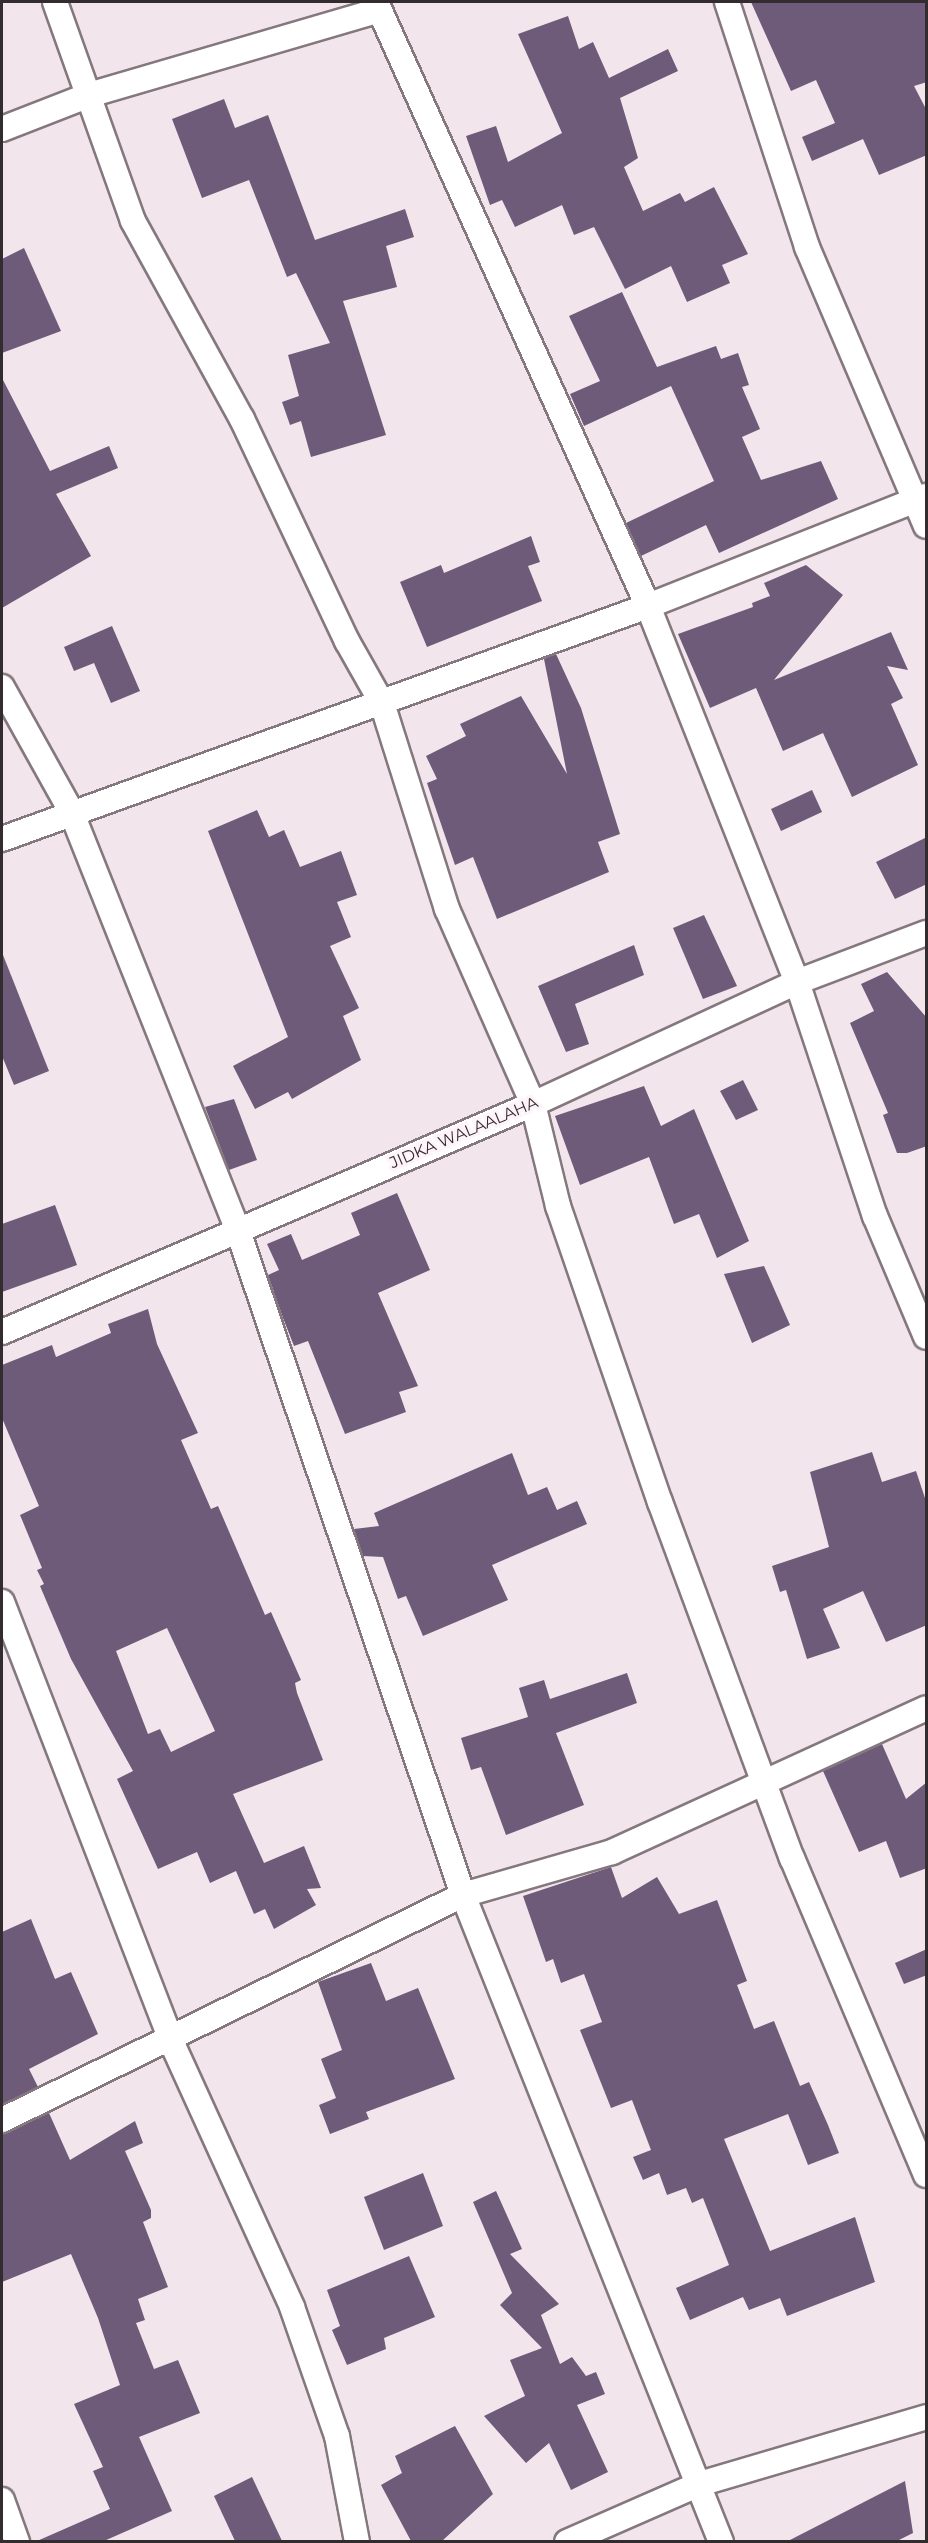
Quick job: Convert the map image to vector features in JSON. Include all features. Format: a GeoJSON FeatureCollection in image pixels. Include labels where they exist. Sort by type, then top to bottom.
{"type":"FeatureCollection","features":[{"type":"Feature","properties":{"kind":"street"},"geometry":{"type":"LineString","coordinates":[[55,2],[133,220],[242,419],[382,703],[447,909],[533,1104],[558,1206],[656,1491],[767,1785],[792,1858],[927,2175]]}},
{"type":"Feature","properties":{"kind":"street"},"geometry":{"type":"LineString","coordinates":[[727,2],[807,248],[922,497],[927,526]]}},
{"type":"Feature","properties":{"kind":"street"},"geometry":{"type":"LineString","coordinates":[[2,129],[89,95],[378,6],[648,606],[797,982],[875,1216],[927,1337]]}},
{"type":"Feature","properties":{"kind":"street"},"geometry":{"type":"LineString","coordinates":[[2,839],[71,811],[382,703],[648,606],[922,497]]}},
{"type":"Feature","properties":{"kind":"street"},"geometry":{"type":"LineString","coordinates":[[2,687],[71,811],[238,1231],[463,1895],[721,2541]]}},
{"type":"Feature","properties":{"kind":"street","name":"JIDKA WALAALAHA"},"geometry":{"type":"LineString","coordinates":[[2,1332],[533,1104],[797,982],[927,933]]}},
{"type":"Feature","properties":{"kind":"street"},"geometry":{"type":"LineString","coordinates":[[2,1602],[171,2041],[292,2307],[337,2436],[357,2541]]}},
{"type":"Feature","properties":{"kind":"street"},"geometry":{"type":"LineString","coordinates":[[2,2120],[171,2041],[463,1895],[612,1852],[767,1785],[927,1708]]}},
{"type":"Feature","properties":{"kind":"street"},"geometry":{"type":"LineString","coordinates":[[567,2541],[699,2484],[927,2417]]}},
{"type":"Feature","properties":{"kind":"street"},"geometry":{"type":"LineString","coordinates":[[2,2500],[17,2541]]}},
{"type":"Feature","properties":{"kind":"building"},"geometry":{"type":"Polygon","coordinates":[[[751,2],[927,2],[927,82],[914,86],[927,111],[927,155],[879,175],[863,139],[812,161],[802,137],[835,123],[816,80],[791,91],[751,2]]]}},
{"type":"Feature","properties":{"kind":"building"},"geometry":{"type":"Polygon","coordinates":[[[568,16],[579,49],[593,42],[609,78],[668,49],[678,71],[620,98],[638,158],[624,167],[643,211],[680,193],[685,202],[714,187],[748,254],[722,265],[730,283],[687,302],[671,266],[625,289],[594,227],[574,235],[562,205],[515,227],[502,200],[490,205],[466,136],[496,126],[508,162],[562,133],[518,34],[568,16]]]}},
{"type":"Feature","properties":{"kind":"building"},"geometry":{"type":"Polygon","coordinates":[[[224,99],[235,128],[268,115],[315,240],[405,209],[414,237],[386,246],[397,287],[343,301],[386,435],[311,457],[301,421],[290,425],[282,402],[299,396],[288,355],[330,343],[296,273],[287,277],[249,180],[202,198],[172,119],[224,99]]]}},
{"type":"Feature","properties":{"kind":"building"},"geometry":{"type":"Polygon","coordinates":[[[24,248],[61,331],[2,353],[2,259],[24,248]]]}},
{"type":"Feature","properties":{"kind":"building"},"geometry":{"type":"Polygon","coordinates":[[[622,292],[657,367],[716,346],[721,359],[738,353],[749,385],[742,387],[760,429],[742,437],[761,480],[821,461],[838,499],[719,553],[706,525],[641,556],[626,523],[714,481],[671,386],[584,426],[570,394],[600,381],[569,316],[622,292]]]}},
{"type":"Feature","properties":{"kind":"building"},"geometry":{"type":"Polygon","coordinates":[[[2,378],[50,471],[109,446],[118,468],[56,494],[91,556],[2,608],[2,378]]]}},
{"type":"Feature","properties":{"kind":"building"},"geometry":{"type":"Polygon","coordinates":[[[531,536],[540,562],[528,566],[542,601],[427,647],[400,582],[441,565],[444,573],[531,536]]]}},
{"type":"Feature","properties":{"kind":"building"},"geometry":{"type":"Polygon","coordinates":[[[806,565],[843,595],[774,680],[891,632],[908,670],[887,666],[903,698],[891,704],[918,765],[852,797],[823,733],[783,751],[756,688],[710,708],[678,634],[753,607],[752,603],[770,596],[764,583],[806,565]]]}},
{"type":"Feature","properties":{"kind":"building"},"geometry":{"type":"Polygon","coordinates":[[[112,626],[140,691],[111,703],[94,663],[74,671],[64,647],[112,626]]]}},
{"type":"Feature","properties":{"kind":"building"},"geometry":{"type":"Polygon","coordinates":[[[556,654],[581,708],[620,834],[598,842],[609,872],[497,919],[473,857],[455,865],[427,783],[437,779],[426,756],[466,736],[460,724],[521,696],[567,774],[544,659],[556,654]]]}},
{"type":"Feature","properties":{"kind":"building"},"geometry":{"type":"Polygon","coordinates":[[[812,790],[822,812],[781,831],[771,809],[812,790]]]}},
{"type":"Feature","properties":{"kind":"building"},"geometry":{"type":"Polygon","coordinates":[[[257,810],[269,837],[284,830],[300,867],[341,851],[357,895],[337,902],[351,937],[330,946],[359,1008],[343,1016],[361,1060],[292,1099],[288,1092],[255,1109],[233,1066],[288,1037],[208,831],[257,810]]]}},
{"type":"Feature","properties":{"kind":"building"},"geometry":{"type":"Polygon","coordinates":[[[927,837],[927,884],[895,899],[876,862],[927,837]]]}},
{"type":"Feature","properties":{"kind":"building"},"geometry":{"type":"Polygon","coordinates":[[[704,915],[737,986],[703,999],[673,928],[704,915]]]}},
{"type":"Feature","properties":{"kind":"building"},"geometry":{"type":"Polygon","coordinates":[[[634,945],[644,975],[575,1004],[589,1044],[566,1052],[538,986],[634,945]]]}},
{"type":"Feature","properties":{"kind":"building"},"geometry":{"type":"Polygon","coordinates":[[[3,955],[49,1071],[14,1085],[2,1056],[3,955]]]}},
{"type":"Feature","properties":{"kind":"building"},"geometry":{"type":"Polygon","coordinates":[[[887,972],[927,1018],[927,1146],[907,1153],[897,1153],[883,1115],[888,1113],[850,1023],[874,1011],[861,984],[887,972]]]}},
{"type":"Feature","properties":{"kind":"building"},"geometry":{"type":"Polygon","coordinates":[[[743,1080],[758,1110],[736,1120],[720,1091],[743,1080]]]}},
{"type":"Feature","properties":{"kind":"building"},"geometry":{"type":"Polygon","coordinates":[[[644,1086],[661,1126],[694,1109],[749,1241],[717,1258],[699,1214],[674,1224],[649,1157],[580,1185],[555,1116],[644,1086]]]}},
{"type":"Feature","properties":{"kind":"building"},"geometry":{"type":"Polygon","coordinates":[[[234,1099],[257,1160],[229,1170],[205,1107],[234,1099]]]}},
{"type":"Feature","properties":{"kind":"building"},"geometry":{"type":"Polygon","coordinates":[[[397,1193],[430,1270],[378,1293],[418,1386],[399,1392],[406,1412],[345,1434],[308,1341],[294,1346],[268,1275],[279,1270],[267,1244],[291,1234],[302,1260],[360,1235],[351,1213],[397,1193]]]}},
{"type":"Feature","properties":{"kind":"building"},"geometry":{"type":"Polygon","coordinates":[[[55,1205],[77,1265],[2,1292],[2,1224],[55,1205]]]}},
{"type":"Feature","properties":{"kind":"building"},"geometry":{"type":"Polygon","coordinates":[[[764,1266],[790,1325],[752,1343],[724,1274],[764,1266]]]}},
{"type":"Feature","properties":{"kind":"building"},"geometry":{"type":"Polygon","coordinates":[[[148,1309],[157,1344],[198,1433],[181,1440],[211,1509],[218,1506],[265,1615],[271,1612],[301,1680],[295,1683],[297,1693],[323,1760],[233,1794],[264,1863],[304,1846],[321,1888],[307,1889],[316,1905],[274,1929],[265,1909],[254,1914],[236,1871],[210,1883],[197,1852],[158,1869],[117,1779],[133,1771],[71,1659],[40,1586],[44,1584],[37,1570],[42,1568],[20,1515],[39,1506],[2,1418],[2,1365],[52,1345],[56,1357],[111,1333],[108,1324],[148,1309]],[[167,1628],[116,1651],[148,1734],[160,1729],[171,1752],[215,1731],[167,1628]]]}},
{"type":"Feature","properties":{"kind":"building"},"geometry":{"type":"Polygon","coordinates":[[[872,1452],[882,1482],[916,1471],[927,1504],[927,1625],[886,1642],[863,1591],[823,1609],[840,1648],[807,1659],[786,1590],[780,1592],[772,1566],[829,1547],[810,1472],[872,1452]]]}},
{"type":"Feature","properties":{"kind":"building"},"geometry":{"type":"Polygon","coordinates":[[[512,1453],[528,1495],[547,1487],[557,1510],[577,1501],[587,1524],[492,1565],[508,1600],[423,1636],[406,1596],[398,1599],[383,1557],[363,1556],[354,1529],[379,1526],[374,1513],[512,1453]]]}},
{"type":"Feature","properties":{"kind":"building"},"geometry":{"type":"Polygon","coordinates":[[[627,1673],[637,1703],[556,1733],[584,1805],[506,1835],[481,1767],[471,1770],[461,1738],[528,1717],[519,1688],[544,1680],[550,1699],[627,1673]]]}},
{"type":"Feature","properties":{"kind":"building"},"geometry":{"type":"Polygon","coordinates":[[[882,1744],[906,1799],[927,1782],[927,1868],[900,1878],[886,1841],[859,1852],[823,1771],[882,1744]]]}},
{"type":"Feature","properties":{"kind":"building"},"geometry":{"type":"Polygon","coordinates":[[[611,1867],[622,1898],[657,1877],[679,1914],[717,1900],[747,1981],[737,1985],[754,2029],[774,2021],[800,2086],[809,2082],[828,2125],[839,2153],[808,2165],[788,2114],[724,2139],[770,2251],[855,2217],[875,2282],[787,2316],[780,2298],[749,2310],[743,2297],[690,2320],[676,2288],[729,2265],[703,2198],[692,2203],[686,2188],[667,2195],[659,2173],[643,2180],[633,2157],[651,2150],[632,2100],[611,2108],[580,2030],[602,2022],[584,1974],[561,1983],[553,1959],[546,1962],[523,1896],[611,1867]]]}},
{"type":"Feature","properties":{"kind":"building"},"geometry":{"type":"Polygon","coordinates":[[[31,1919],[55,1979],[71,1972],[98,2034],[29,2069],[38,2087],[2,2104],[2,1932],[31,1919]]]}},
{"type":"Feature","properties":{"kind":"building"},"geometry":{"type":"Polygon","coordinates":[[[927,1949],[927,1975],[904,1984],[895,1963],[927,1949]]]}},
{"type":"Feature","properties":{"kind":"building"},"geometry":{"type":"Polygon","coordinates":[[[371,1963],[386,2001],[418,1988],[455,2079],[366,2112],[369,2119],[330,2134],[319,2105],[336,2098],[321,2059],[342,2050],[318,1982],[371,1963]]]}},
{"type":"Feature","properties":{"kind":"building"},"geometry":{"type":"Polygon","coordinates":[[[49,2113],[70,2160],[135,2121],[143,2143],[125,2151],[151,2210],[151,2218],[143,2222],[168,2287],[138,2299],[145,2320],[136,2323],[154,2369],[178,2360],[200,2413],[139,2437],[172,2511],[104,2541],[37,2541],[110,2509],[93,2471],[103,2467],[74,2404],[120,2385],[98,2318],[71,2254],[2,2282],[2,2134],[49,2113]]]}},
{"type":"Feature","properties":{"kind":"building"},"geometry":{"type":"Polygon","coordinates":[[[423,2173],[443,2226],[384,2250],[364,2197],[423,2173]]]}},
{"type":"Feature","properties":{"kind":"building"},"geometry":{"type":"Polygon","coordinates":[[[496,2191],[522,2249],[510,2254],[559,2304],[541,2315],[560,2364],[572,2357],[586,2376],[596,2372],[605,2394],[577,2405],[608,2472],[571,2490],[549,2443],[526,2463],[484,2416],[525,2396],[510,2360],[542,2348],[500,2305],[512,2293],[473,2202],[496,2191]]]}},
{"type":"Feature","properties":{"kind":"building"},"geometry":{"type":"Polygon","coordinates":[[[409,2256],[435,2317],[384,2338],[386,2349],[347,2365],[332,2330],[340,2326],[327,2290],[409,2256]]]}},
{"type":"Feature","properties":{"kind":"building"},"geometry":{"type":"Polygon","coordinates":[[[455,2426],[493,2494],[442,2541],[411,2541],[381,2485],[402,2473],[395,2456],[455,2426]]]}},
{"type":"Feature","properties":{"kind":"building"},"geometry":{"type":"Polygon","coordinates":[[[252,2477],[282,2541],[235,2541],[214,2496],[252,2477]]]}},
{"type":"Feature","properties":{"kind":"building"},"geometry":{"type":"Polygon","coordinates":[[[905,2481],[913,2533],[897,2541],[788,2541],[905,2481]]]}}]}
